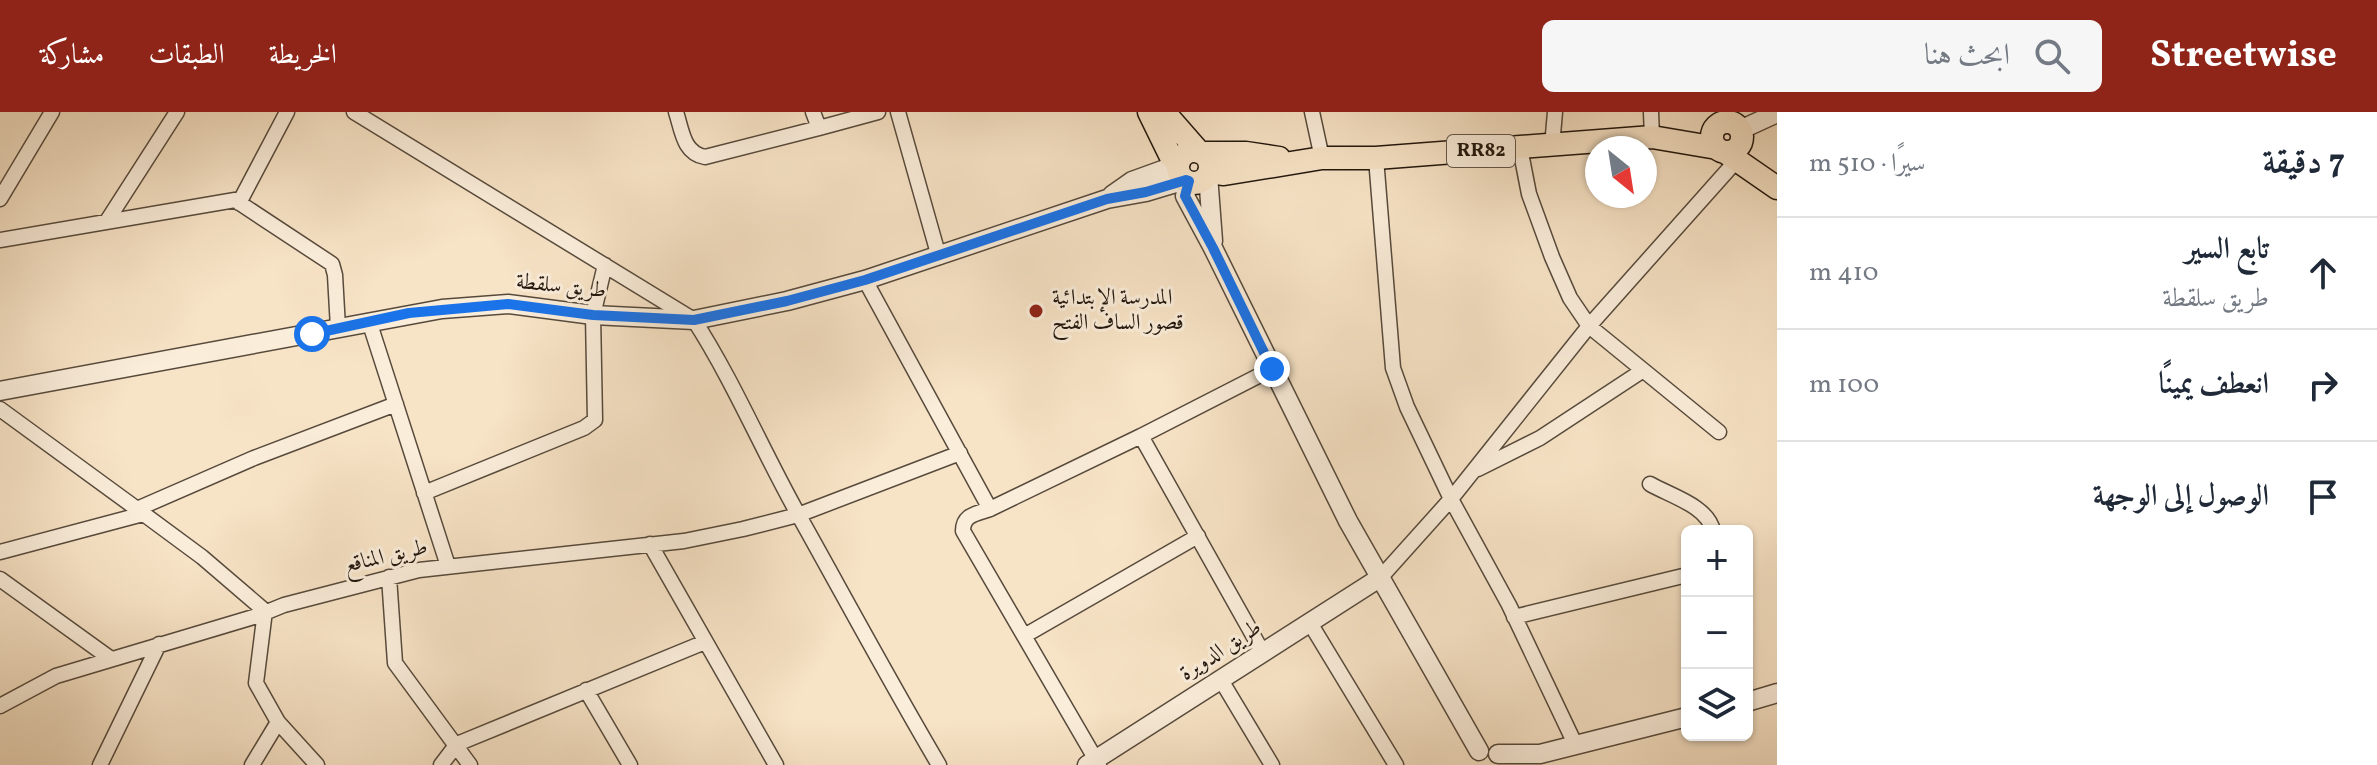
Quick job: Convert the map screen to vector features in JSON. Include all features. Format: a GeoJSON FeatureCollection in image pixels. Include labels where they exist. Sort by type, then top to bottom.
{"type":"FeatureCollection","features":[{"type":"Feature","properties":{"kind":"main road"},"geometry":{"type":"LineString","coordinates":[[1149,112],[1171,157],[1194,167]]}},
{"type":"Feature","properties":{"kind":"main road"},"geometry":{"type":"LineString","coordinates":[[1164,112],[1180,127],[1194,167]]}},
{"type":"Feature","properties":{"kind":"main road"},"geometry":{"type":"LineString","coordinates":[[1726,154],[1713,137],[1715,130],[1734,129]]}},
{"type":"Feature","properties":{"kind":"main road","name":"RR82"},"geometry":{"type":"LineString","coordinates":[[1194,167],[1224,174],[1322,158],[1376,158],[1552,146],[1659,137],[1687,130],[1734,129],[1777,185]]}},
{"type":"Feature","properties":{"kind":"main road","name":"RR82"},"geometry":{"type":"LineString","coordinates":[[1659,137],[1726,154],[1777,185]]}},
{"type":"Feature","properties":{"kind":"street"},"geometry":{"type":"LineString","coordinates":[[0,199],[52,112]]}},
{"type":"Feature","properties":{"kind":"street"},"geometry":{"type":"LineString","coordinates":[[107,221],[177,112]]}},
{"type":"Feature","properties":{"kind":"street"},"geometry":{"type":"LineString","coordinates":[[239,203],[287,112]]}},
{"type":"Feature","properties":{"kind":"street"},"geometry":{"type":"LineString","coordinates":[[354,112],[694,320],[718,356],[798,515],[883,671],[939,765]]}},
{"type":"Feature","properties":{"kind":"street"},"geometry":{"type":"LineString","coordinates":[[676,112],[686,145],[691,152],[705,157],[878,112]]}},
{"type":"Feature","properties":{"kind":"street"},"geometry":{"type":"LineString","coordinates":[[813,112],[819,128]]}},
{"type":"Feature","properties":{"kind":"street"},"geometry":{"type":"LineString","coordinates":[[898,112],[939,257]]}},
{"type":"Feature","properties":{"kind":"street"},"geometry":{"type":"LineString","coordinates":[[1312,112],[1322,158]]}},
{"type":"Feature","properties":{"kind":"street"},"geometry":{"type":"LineString","coordinates":[[1552,146],[1555,112]]}},
{"type":"Feature","properties":{"kind":"street"},"geometry":{"type":"LineString","coordinates":[[1651,112],[1659,137]]}},
{"type":"Feature","properties":{"kind":"street"},"geometry":{"type":"LineString","coordinates":[[1734,129],[1777,113]]}},
{"type":"Feature","properties":{"kind":"street"},"geometry":{"type":"LineString","coordinates":[[1520,148],[1529,194],[1552,257],[1570,298],[1589,326],[1719,432]]}},
{"type":"Feature","properties":{"kind":"street"},"geometry":{"type":"LineString","coordinates":[[1381,577],[1451,499],[1726,154]]}},
{"type":"Feature","properties":{"kind":"street"},"geometry":{"type":"LineString","coordinates":[[1376,158],[1393,368],[1407,407],[1451,499],[1514,617],[1572,747]]}},
{"type":"Feature","properties":{"kind":"street"},"geometry":{"type":"LineString","coordinates":[[1194,167],[1185,196],[1348,521],[1477,758],[1493,750],[1499,760],[1540,754],[1681,719]]}},
{"type":"Feature","properties":{"kind":"street","name":"طريق سلقطة"},"geometry":{"type":"LineString","coordinates":[[0,391],[442,309],[508,304],[593,315],[694,320],[787,301],[865,280],[1107,199],[1132,181],[1194,167]]}},
{"type":"Feature","properties":{"kind":"street"},"geometry":{"type":"LineString","coordinates":[[0,240],[235,200],[332,264],[338,328]]}},
{"type":"Feature","properties":{"kind":"street"},"geometry":{"type":"LineString","coordinates":[[424,493],[584,428],[595,420],[593,315],[605,265]]}},
{"type":"Feature","properties":{"kind":"street"},"geometry":{"type":"LineString","coordinates":[[865,280],[990,509]]}},
{"type":"Feature","properties":{"kind":"street"},"geometry":{"type":"LineString","coordinates":[[369,321],[448,566]]}},
{"type":"Feature","properties":{"kind":"street"},"geometry":{"type":"LineString","coordinates":[[1094,763],[963,531],[966,518],[1141,436],[1272,369]]}},
{"type":"Feature","properties":{"kind":"street"},"geometry":{"type":"LineString","coordinates":[[1473,471],[1540,438],[1642,371]]}},
{"type":"Feature","properties":{"kind":"street"},"geometry":{"type":"LineString","coordinates":[[0,552],[140,512],[254,458],[396,404]]}},
{"type":"Feature","properties":{"kind":"street"},"geometry":{"type":"LineString","coordinates":[[0,409],[202,557],[265,611],[256,683],[278,722],[317,765]]}},
{"type":"Feature","properties":{"kind":"street"},"geometry":{"type":"LineString","coordinates":[[1141,436],[1263,653]]}},
{"type":"Feature","properties":{"kind":"street","name":"طريق المناقع"},"geometry":{"type":"LineString","coordinates":[[0,706],[56,676],[265,611],[389,577],[448,566],[684,541],[798,515],[960,453]]}},
{"type":"Feature","properties":{"kind":"street"},"geometry":{"type":"LineString","coordinates":[[1650,484],[1703,512],[1712,525]]}},
{"type":"Feature","properties":{"kind":"street"},"geometry":{"type":"LineString","coordinates":[[1024,636],[1198,536]]}},
{"type":"Feature","properties":{"kind":"street"},"geometry":{"type":"LineString","coordinates":[[650,544],[776,765]]}},
{"type":"Feature","properties":{"kind":"street"},"geometry":{"type":"LineString","coordinates":[[1514,617],[1681,576]]}},
{"type":"Feature","properties":{"kind":"street"},"geometry":{"type":"LineString","coordinates":[[389,577],[395,663],[470,765]]}},
{"type":"Feature","properties":{"kind":"street","name":"طريق الدويرة"},"geometry":{"type":"LineString","coordinates":[[1094,763],[1381,577]]}},
{"type":"Feature","properties":{"kind":"street"},"geometry":{"type":"LineString","coordinates":[[0,579],[111,659]]}},
{"type":"Feature","properties":{"kind":"street"},"geometry":{"type":"LineString","coordinates":[[1310,623],[1396,765]]}},
{"type":"Feature","properties":{"kind":"street"},"geometry":{"type":"LineString","coordinates":[[441,765],[457,744],[705,642]]}},
{"type":"Feature","properties":{"kind":"street"},"geometry":{"type":"LineString","coordinates":[[100,765],[159,644]]}},
{"type":"Feature","properties":{"kind":"street"},"geometry":{"type":"LineString","coordinates":[[1221,680],[1265,763]]}},
{"type":"Feature","properties":{"kind":"street"},"geometry":{"type":"LineString","coordinates":[[586,690],[630,765]]}},
{"type":"Feature","properties":{"kind":"street"},"geometry":{"type":"LineString","coordinates":[[1753,700],[1777,693]]}},
{"type":"Feature","properties":{"kind":"street"},"geometry":{"type":"LineString","coordinates":[[252,765],[278,722]]}},
{"type":"Feature","properties":{"kind":"street"},"geometry":{"type":"LineString","coordinates":[[1525,765],[1572,747]]}},
{"type":"Feature","properties":{"kind":"place","name":"المدرسة الإبتدائية قصور الساف الفتح"},"geometry":{"type":"Point","coordinates":[1036,311]}},
{"type":"Feature","properties":{"kind":"route"},"geometry":{"type":"LineString","coordinates":[[312,334],[409,313],[508,304],[658,320],[694,320],[730,314],[865,280],[1107,199],[1186,180],[1189,181],[1185,196],[1272,369]]}}]}
